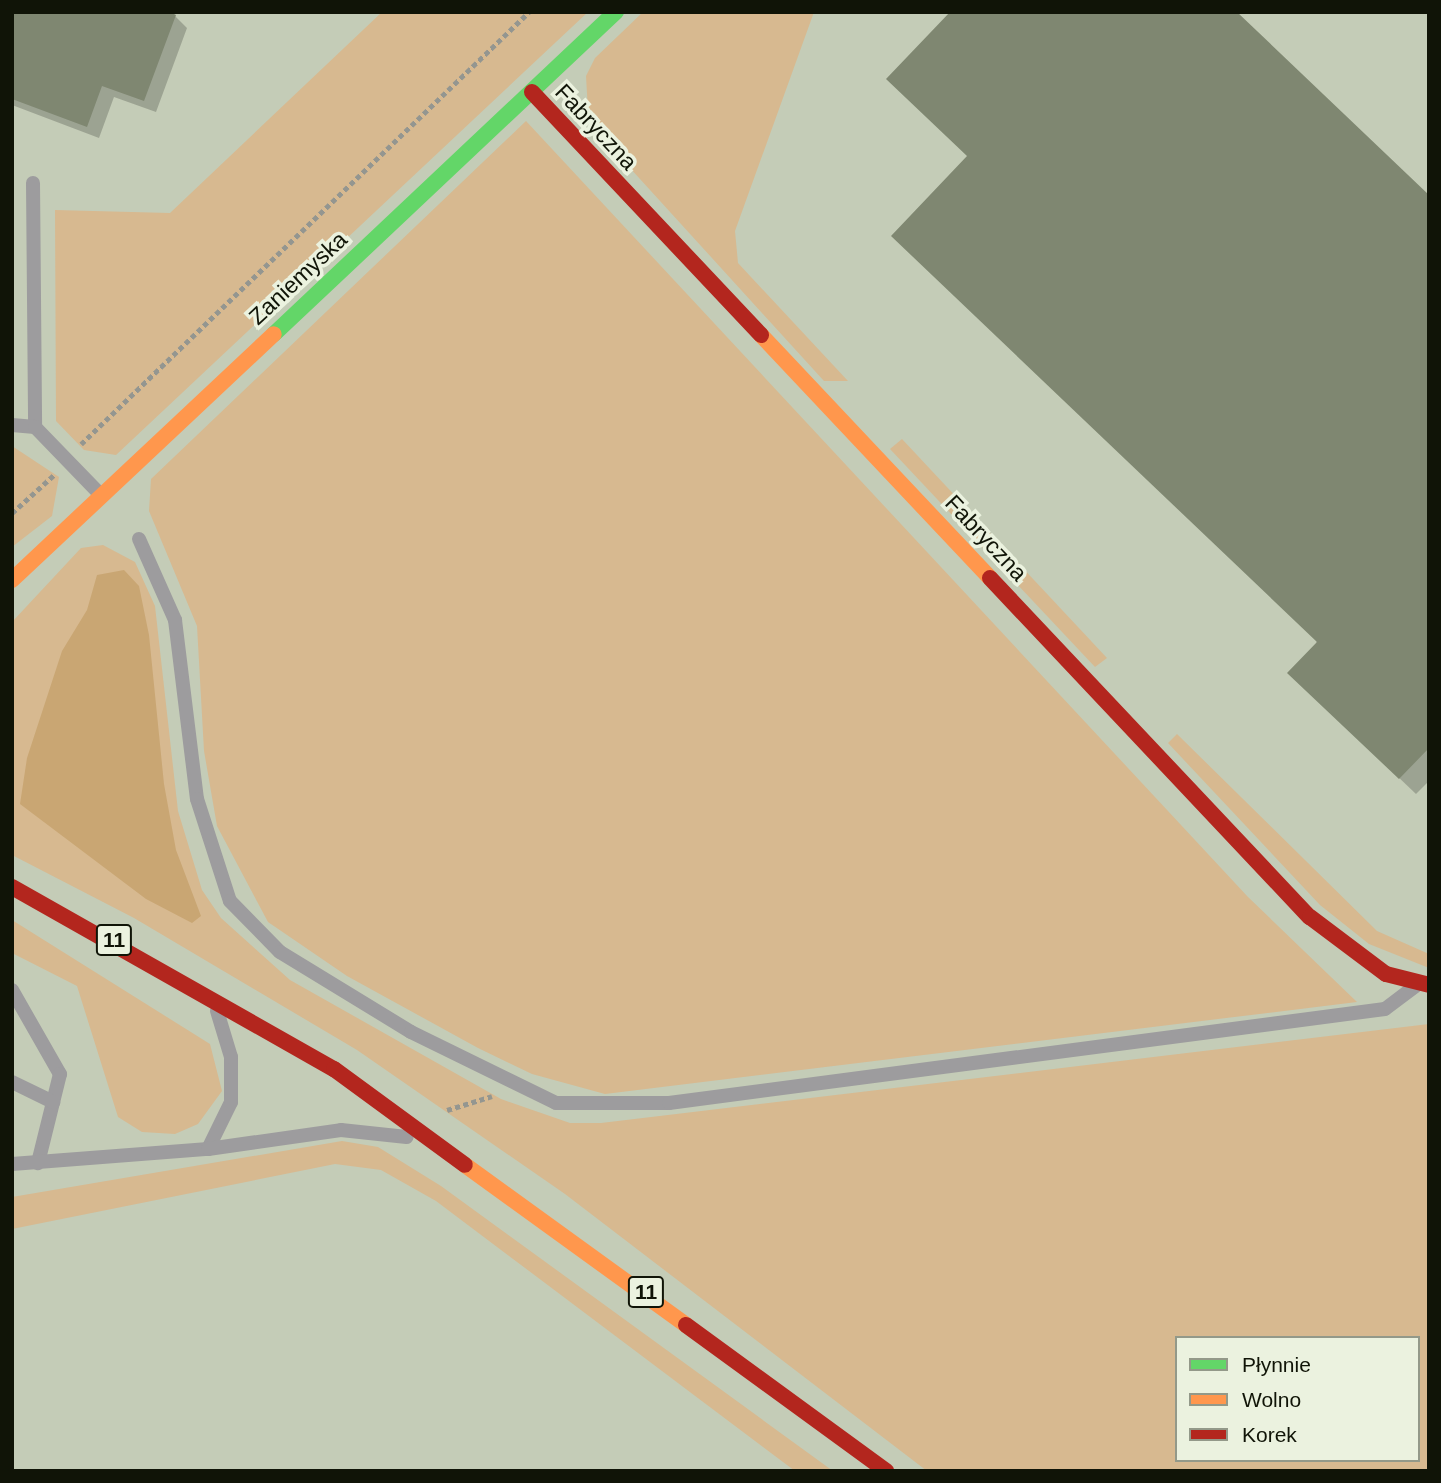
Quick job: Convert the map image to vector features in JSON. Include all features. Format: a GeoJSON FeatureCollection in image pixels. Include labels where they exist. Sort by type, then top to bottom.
{"type":"FeatureCollection","features":[{"type":"Feature","properties":{"kind":"main road","name":"Zaniemyska"},"geometry":{"type":"LineString","coordinates":[[12,580],[100,494],[616,12]]}},
{"type":"Feature","properties":{"kind":"main road","name":"Fabryczna"},"geometry":{"type":"LineString","coordinates":[[532,92],[1310,917],[1386,974],[1423,984]]}},
{"type":"Feature","properties":{"kind":"main road","name":"11"},"geometry":{"type":"LineString","coordinates":[[12,887],[213,997],[449,1147],[886,1471]]}},
{"type":"Feature","properties":{"kind":"lane"},"geometry":{"type":"LineString","coordinates":[[33,184],[35,427]]}},
{"type":"Feature","properties":{"kind":"lane"},"geometry":{"type":"LineString","coordinates":[[12,425],[35,427],[100,494]]}},
{"type":"Feature","properties":{"kind":"lane"},"geometry":{"type":"LineString","coordinates":[[139,539],[175,620],[197,799],[230,901],[280,952],[510,1084],[556,1103],[669,1103],[1385,1009],[1423,984]]}},
{"type":"Feature","properties":{"kind":"lane"},"geometry":{"type":"LineString","coordinates":[[12,990],[60,1074],[38,1163]]}},
{"type":"Feature","properties":{"kind":"lane"},"geometry":{"type":"LineString","coordinates":[[208,1149],[232,1102],[231,1057],[213,997]]}},
{"type":"Feature","properties":{"kind":"lane"},"geometry":{"type":"LineString","coordinates":[[12,1082],[53,1102]]}},
{"type":"Feature","properties":{"kind":"lane"},"geometry":{"type":"LineString","coordinates":[[12,1164],[208,1149],[341,1130],[449,1147]]}},
{"type":"Feature","properties":{"kind":"path"},"geometry":{"type":"LineString","coordinates":[[12,513],[529,12]]}},
{"type":"Feature","properties":{"kind":"path"},"geometry":{"type":"LineString","coordinates":[[407,1119],[484,1102],[510,1084]]}},
{"type":"Feature","properties":{"kind":"shaded area"},"geometry":{"type":"Polygon","coordinates":[[[382,12],[588,12],[116,455],[84,450],[56,421],[55,210],[170,213],[382,12]]]}},
{"type":"Feature","properties":{"kind":"shaded area"},"geometry":{"type":"Polygon","coordinates":[[[643,12],[814,12],[735,231],[738,263],[848,381],[824,381],[599,134],[588,111],[586,76],[595,58],[643,12]]]}},
{"type":"Feature","properties":{"kind":"shaded area"},"geometry":{"type":"Polygon","coordinates":[[[526,121],[1248,897],[1357,1002],[605,1094],[532,1074],[478,1048],[347,976],[268,922],[217,826],[204,751],[197,626],[149,511],[151,479],[526,121]]]}},
{"type":"Feature","properties":{"kind":"shaded area"},"geometry":{"type":"Polygon","coordinates":[[[902,439],[1107,658],[1095,667],[890,449],[902,439]]]}},
{"type":"Feature","properties":{"kind":"shaded area"},"geometry":{"type":"Polygon","coordinates":[[[12,446],[59,477],[52,516],[12,547],[12,446]]]}},
{"type":"Feature","properties":{"kind":"shaded area"},"geometry":{"type":"Polygon","coordinates":[[[103,545],[135,562],[155,606],[178,811],[202,890],[221,918],[290,980],[501,1099],[570,1123],[601,1123],[1429,1024],[1429,1471],[927,1471],[565,1194],[357,1050],[134,918],[12,855],[12,622],[81,548],[103,545]]]}},
{"type":"Feature","properties":{"kind":"shaded area"},"geometry":{"type":"Polygon","coordinates":[[[124,570],[139,586],[149,635],[164,784],[176,850],[201,916],[192,923],[146,899],[20,804],[27,758],[62,651],[87,610],[97,575],[124,570]]]}},
{"type":"Feature","properties":{"kind":"shaded area"},"geometry":{"type":"Polygon","coordinates":[[[1177,734],[1377,931],[1429,954],[1429,968],[1369,944],[1320,905],[1168,743],[1177,734]]]}},
{"type":"Feature","properties":{"kind":"shaded area"},"geometry":{"type":"Polygon","coordinates":[[[12,920],[210,1044],[222,1091],[198,1124],[175,1134],[142,1132],[118,1117],[77,986],[12,953],[12,920]]]}},
{"type":"Feature","properties":{"kind":"shaded area"},"geometry":{"type":"Polygon","coordinates":[[[342,1141],[378,1147],[441,1186],[833,1471],[795,1471],[436,1201],[381,1170],[335,1164],[12,1229],[12,1197],[342,1141]]]}},
{"type":"Feature","properties":{"kind":"building"},"geometry":{"type":"Polygon","coordinates":[[[12,12],[170,12],[176,15],[144,101],[102,86],[87,127],[12,99],[12,12]]]}},
{"type":"Feature","properties":{"kind":"building"},"geometry":{"type":"Polygon","coordinates":[[[950,12],[1237,12],[1429,195],[1429,748],[1399,779],[1287,673],[1317,642],[891,236],[967,156],[886,79],[950,12]]]}},
{"type":"Feature","properties":{"kind":"traffic: fast"},"geometry":{"type":"LineString","coordinates":[[274,334],[616,12]]}},
{"type":"Feature","properties":{"kind":"traffic: slow"},"geometry":{"type":"LineString","coordinates":[[12,580],[274,334]]}},
{"type":"Feature","properties":{"kind":"traffic: slow"},"geometry":{"type":"LineString","coordinates":[[761,335],[990,578]]}},
{"type":"Feature","properties":{"kind":"traffic: slow"},"geometry":{"type":"LineString","coordinates":[[465,1165],[686,1325]]}},
{"type":"Feature","properties":{"kind":"traffic: jam"},"geometry":{"type":"LineString","coordinates":[[532,92],[761,335]]}},
{"type":"Feature","properties":{"kind":"traffic: jam"},"geometry":{"type":"LineString","coordinates":[[990,578],[1310,917],[1386,974],[1429,985]]}},
{"type":"Feature","properties":{"kind":"traffic: jam"},"geometry":{"type":"LineString","coordinates":[[12,887],[334,1069],[465,1165]]}},
{"type":"Feature","properties":{"kind":"traffic: jam"},"geometry":{"type":"LineString","coordinates":[[686,1325],[886,1471]]}}]}
